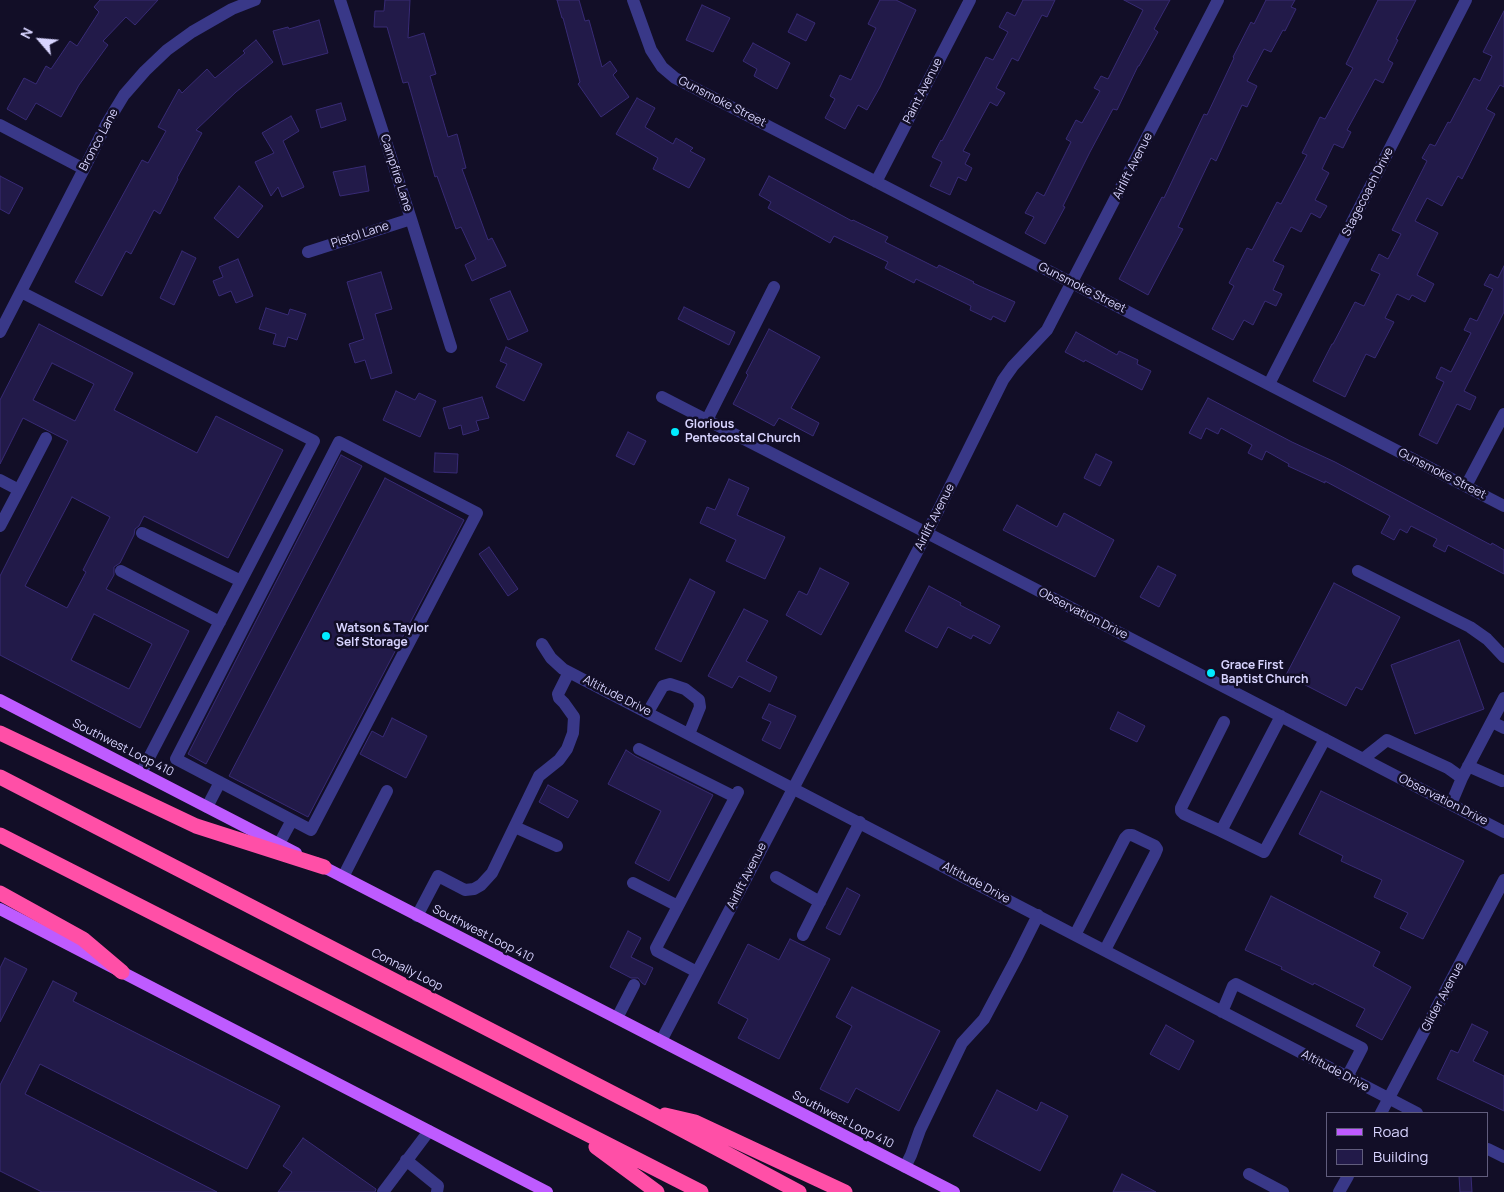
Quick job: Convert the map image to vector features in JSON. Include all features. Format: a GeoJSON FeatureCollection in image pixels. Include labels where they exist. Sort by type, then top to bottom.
{"type":"FeatureCollection","features":[{"type":"Feature","properties":{"kind":"highway"},"geometry":{"type":"LineString","coordinates":[[0,733],[196,826],[324,867]]}},
{"type":"Feature","properties":{"kind":"highway","name":"Connally Loop"},"geometry":{"type":"LineString","coordinates":[[0,777],[647,1111],[799,1192]]}},
{"type":"Feature","properties":{"kind":"highway"},"geometry":{"type":"LineString","coordinates":[[0,835],[701,1192]]}},
{"type":"Feature","properties":{"kind":"highway"},"geometry":{"type":"LineString","coordinates":[[0,893],[83,939],[122,972]]}},
{"type":"Feature","properties":{"kind":"highway"},"geometry":{"type":"LineString","coordinates":[[647,1111],[695,1122],[845,1192]]}},
{"type":"Feature","properties":{"kind":"highway"},"geometry":{"type":"LineString","coordinates":[[558,1120],[658,1192]]}},
{"type":"Feature","properties":{"kind":"main road","name":"Southwest Loop 410"},"geometry":{"type":"LineString","coordinates":[[0,700],[954,1192]]}},
{"type":"Feature","properties":{"kind":"main road"},"geometry":{"type":"LineString","coordinates":[[0,910],[547,1192]]}},
{"type":"Feature","properties":{"kind":"street","name":"Bronco Lane"},"geometry":{"type":"LineString","coordinates":[[0,332],[107,123],[124,95],[167,50],[192,32],[232,8],[255,0]]}},
{"type":"Feature","properties":{"kind":"street","name":"Campfire Lane"},"geometry":{"type":"LineString","coordinates":[[340,0],[412,219],[451,347]]}},
{"type":"Feature","properties":{"kind":"street","name":"Gunsmoke Street"},"geometry":{"type":"LineString","coordinates":[[634,0],[651,50],[662,68],[675,78],[1504,506]]}},
{"type":"Feature","properties":{"kind":"street","name":"Paint Avenue"},"geometry":{"type":"LineString","coordinates":[[876,182],[970,0]]}},
{"type":"Feature","properties":{"kind":"street","name":"Airlift Avenue"},"geometry":{"type":"LineString","coordinates":[[661,1041],[927,533],[1003,380],[1013,366],[1047,330],[1218,0]]}},
{"type":"Feature","properties":{"kind":"street","name":"Stagecoach Drive"},"geometry":{"type":"LineString","coordinates":[[1269,384],[1466,0]]}},
{"type":"Feature","properties":{"kind":"street"},"geometry":{"type":"LineString","coordinates":[[0,125],[84,169]]}},
{"type":"Feature","properties":{"kind":"street","name":"Pistol Lane"},"geometry":{"type":"LineString","coordinates":[[308,252],[412,219]]}},
{"type":"Feature","properties":{"kind":"street"},"geometry":{"type":"LineString","coordinates":[[707,420],[774,287]]}},
{"type":"Feature","properties":{"kind":"street"},"geometry":{"type":"LineString","coordinates":[[21,292],[314,441],[142,773]]}},
{"type":"Feature","properties":{"kind":"street","name":"Observation Drive"},"geometry":{"type":"LineString","coordinates":[[662,397],[1504,832]]}},
{"type":"Feature","properties":{"kind":"street"},"geometry":{"type":"LineString","coordinates":[[1466,486],[1504,414]]}},
{"type":"Feature","properties":{"kind":"street"},"geometry":{"type":"LineString","coordinates":[[0,526],[46,438]]}},
{"type":"Feature","properties":{"kind":"street"},"geometry":{"type":"LineString","coordinates":[[339,442],[477,513],[311,830],[292,820],[176,759],[339,442]]}},
{"type":"Feature","properties":{"kind":"street"},"geometry":{"type":"LineString","coordinates":[[0,480],[19,490]]}},
{"type":"Feature","properties":{"kind":"street"},"geometry":{"type":"LineString","coordinates":[[142,533],[241,581]]}},
{"type":"Feature","properties":{"kind":"street"},"geometry":{"type":"LineString","coordinates":[[121,571],[220,622]]}},
{"type":"Feature","properties":{"kind":"street"},"geometry":{"type":"LineString","coordinates":[[1358,571],[1470,627],[1487,639],[1504,657]]}},
{"type":"Feature","properties":{"kind":"street","name":"Altitude Drive"},"geometry":{"type":"LineString","coordinates":[[542,644],[551,658],[563,669],[1415,1112]]}},
{"type":"Feature","properties":{"kind":"street"},"geometry":{"type":"LineString","coordinates":[[417,916],[438,876],[466,890],[474,890],[492,873],[539,776],[560,760],[567,749],[573,733],[574,717],[558,694],[569,672]]}},
{"type":"Feature","properties":{"kind":"street"},"geometry":{"type":"LineString","coordinates":[[648,712],[663,686],[670,684],[685,689],[699,700],[700,707],[688,734]]}},
{"type":"Feature","properties":{"kind":"street"},"geometry":{"type":"LineString","coordinates":[[1451,804],[1468,766],[1504,698]]}},
{"type":"Feature","properties":{"kind":"street"},"geometry":{"type":"LineString","coordinates":[[1221,832],[1280,716]]}},
{"type":"Feature","properties":{"kind":"street"},"geometry":{"type":"LineString","coordinates":[[1224,722],[1181,811],[1264,852],[1325,739]]}},
{"type":"Feature","properties":{"kind":"street"},"geometry":{"type":"LineString","coordinates":[[1492,722],[1504,728]]}},
{"type":"Feature","properties":{"kind":"street"},"geometry":{"type":"LineString","coordinates":[[1363,759],[1387,740],[1448,768],[1462,778]]}},
{"type":"Feature","properties":{"kind":"street"},"geometry":{"type":"LineString","coordinates":[[639,749],[736,795],[656,948],[657,951],[697,972]]}},
{"type":"Feature","properties":{"kind":"street"},"geometry":{"type":"LineString","coordinates":[[1468,766],[1502,782]]}},
{"type":"Feature","properties":{"kind":"street"},"geometry":{"type":"LineString","coordinates":[[207,807],[220,782]]}},
{"type":"Feature","properties":{"kind":"street"},"geometry":{"type":"LineString","coordinates":[[343,877],[387,790]]}},
{"type":"Feature","properties":{"kind":"street"},"geometry":{"type":"LineString","coordinates":[[279,844],[292,820]]}},
{"type":"Feature","properties":{"kind":"street"},"geometry":{"type":"LineString","coordinates":[[803,936],[860,822]]}},
{"type":"Feature","properties":{"kind":"street"},"geometry":{"type":"LineString","coordinates":[[515,827],[557,846]]}},
{"type":"Feature","properties":{"kind":"street"},"geometry":{"type":"LineString","coordinates":[[1075,935],[1125,838],[1128,835],[1132,835],[1155,846],[1157,849],[1155,854],[1105,950]]}},
{"type":"Feature","properties":{"kind":"street"},"geometry":{"type":"LineString","coordinates":[[776,877],[820,902]]}},
{"type":"Feature","properties":{"kind":"street","name":"Glider Avenue"},"geometry":{"type":"LineString","coordinates":[[1382,1112],[1504,880]]}},
{"type":"Feature","properties":{"kind":"street"},"geometry":{"type":"LineString","coordinates":[[633,883],[678,906]]}},
{"type":"Feature","properties":{"kind":"street"},"geometry":{"type":"LineString","coordinates":[[905,1167],[920,1130],[962,1043],[984,1019],[1038,915]]}},
{"type":"Feature","properties":{"kind":"street"},"geometry":{"type":"LineString","coordinates":[[1222,1012],[1233,986],[1236,984],[1362,1048],[1347,1077]]}},
{"type":"Feature","properties":{"kind":"street"},"geometry":{"type":"LineString","coordinates":[[617,1018],[634,985]]}},
{"type":"Feature","properties":{"kind":"street"},"geometry":{"type":"LineString","coordinates":[[383,1192],[429,1131]]}},
{"type":"Feature","properties":{"kind":"street"},"geometry":{"type":"LineString","coordinates":[[1489,1150],[1504,1157]]}},
{"type":"Feature","properties":{"kind":"street"},"geometry":{"type":"LineString","coordinates":[[406,1160],[438,1186],[437,1192]]}},
{"type":"Feature","properties":{"kind":"street"},"geometry":{"type":"LineString","coordinates":[[1249,1174],[1283,1192]]}},
{"type":"Feature","properties":{"kind":"street"},"geometry":{"type":"LineString","coordinates":[[1339,1192],[1347,1177]]}},
{"type":"Feature","properties":{"kind":"building"},"geometry":{"type":"Polygon","coordinates":[[[100,0],[158,0],[135,25],[126,17],[103,41],[108,45],[79,85],[61,117],[36,103],[26,120],[7,109],[24,78],[36,84],[46,66],[51,69],[70,41],[77,46],[99,12],[94,7],[100,0]]]}},
{"type":"Feature","properties":{"kind":"building"},"geometry":{"type":"Polygon","coordinates":[[[385,0],[410,0],[408,38],[424,33],[436,74],[430,76],[448,137],[457,134],[466,168],[462,169],[488,240],[492,238],[506,266],[472,281],[465,265],[476,259],[461,227],[456,229],[437,176],[435,177],[408,82],[403,83],[387,27],[374,27],[375,11],[384,11],[385,0]]]}},
{"type":"Feature","properties":{"kind":"building"},"geometry":{"type":"Polygon","coordinates":[[[557,0],[579,0],[585,21],[589,20],[602,67],[610,61],[617,71],[613,75],[629,97],[601,117],[578,84],[580,82],[557,0]]]}},
{"type":"Feature","properties":{"kind":"building"},"geometry":{"type":"Polygon","coordinates":[[[880,0],[896,0],[916,10],[880,87],[867,110],[858,105],[845,129],[825,118],[835,99],[830,96],[840,75],[851,80],[876,28],[868,24],[880,0]]]}},
{"type":"Feature","properties":{"kind":"building"},"geometry":{"type":"Polygon","coordinates":[[[1023,0],[1055,0],[1047,17],[1042,15],[1018,61],[1012,58],[996,88],[1005,93],[997,106],[990,102],[963,151],[970,154],[965,164],[972,168],[966,181],[958,177],[950,195],[930,186],[942,162],[932,157],[986,57],[993,60],[1008,32],[999,27],[1007,12],[1015,16],[1023,0]]]}},
{"type":"Feature","properties":{"kind":"building"},"geometry":{"type":"Polygon","coordinates":[[[1124,0],[1170,0],[1154,29],[1158,32],[1138,66],[1117,110],[1113,109],[1090,152],[1063,206],[1065,207],[1045,244],[1025,233],[1034,217],[1025,213],[1037,192],[1044,196],[1071,142],[1066,139],[1076,120],[1082,123],[1100,91],[1094,88],[1101,76],[1108,79],[1143,10],[1124,0]]]}},
{"type":"Feature","properties":{"kind":"building"},"geometry":{"type":"Polygon","coordinates":[[[1266,0],[1295,0],[1291,7],[1296,9],[1285,31],[1283,30],[1271,52],[1264,49],[1247,81],[1257,86],[1247,107],[1242,105],[1216,161],[1211,158],[1178,227],[1183,229],[1148,295],[1119,279],[1162,197],[1164,198],[1204,114],[1207,115],[1251,22],[1254,24],[1266,0]]]}},
{"type":"Feature","properties":{"kind":"building"},"geometry":{"type":"Polygon","coordinates":[[[1378,0],[1416,0],[1396,39],[1398,40],[1388,60],[1393,63],[1383,83],[1375,79],[1347,130],[1351,132],[1343,148],[1334,144],[1322,169],[1329,173],[1315,200],[1327,206],[1320,218],[1311,213],[1301,232],[1291,227],[1273,261],[1284,266],[1273,290],[1282,294],[1276,306],[1265,301],[1253,325],[1244,320],[1233,340],[1212,329],[1234,286],[1229,283],[1247,248],[1252,250],[1277,202],[1281,204],[1307,155],[1302,153],[1320,117],[1325,119],[1353,68],[1346,64],[1378,0]]]}},
{"type":"Feature","properties":{"kind":"building"},"geometry":{"type":"Polygon","coordinates":[[[702,5],[730,18],[713,52],[686,40],[702,5]]]}},
{"type":"Feature","properties":{"kind":"building"},"geometry":{"type":"Polygon","coordinates":[[[1504,11],[1504,87],[1500,85],[1486,109],[1495,114],[1462,179],[1458,176],[1442,206],[1427,198],[1415,221],[1438,233],[1417,275],[1434,284],[1425,302],[1412,295],[1409,300],[1397,294],[1385,318],[1394,322],[1375,358],[1366,354],[1345,397],[1313,381],[1355,302],[1364,306],[1380,274],[1371,270],[1379,254],[1388,259],[1401,234],[1392,230],[1427,161],[1422,158],[1430,144],[1435,146],[1448,122],[1450,123],[1474,78],[1480,81],[1492,56],[1483,52],[1504,11]]]}},
{"type":"Feature","properties":{"kind":"building"},"geometry":{"type":"Polygon","coordinates":[[[797,14],[815,23],[806,41],[788,32],[797,14]]]}},
{"type":"Feature","properties":{"kind":"building"},"geometry":{"type":"Polygon","coordinates":[[[319,20],[328,53],[283,65],[273,31],[288,27],[289,29],[319,20]]]}},
{"type":"Feature","properties":{"kind":"building"},"geometry":{"type":"Polygon","coordinates":[[[256,40],[273,62],[236,92],[196,130],[202,133],[160,214],[154,210],[131,254],[126,251],[102,296],[75,282],[142,160],[148,163],[166,131],[158,127],[179,89],[182,93],[207,69],[215,78],[245,53],[243,51],[256,40]]]}},
{"type":"Feature","properties":{"kind":"building"},"geometry":{"type":"Polygon","coordinates":[[[753,43],[790,63],[777,89],[754,76],[757,69],[743,61],[753,43]]]}},
{"type":"Feature","properties":{"kind":"building"},"geometry":{"type":"Polygon","coordinates":[[[637,98],[655,108],[645,127],[673,144],[676,138],[693,148],[690,151],[705,159],[689,188],[653,169],[658,158],[616,134],[637,98]]]}},
{"type":"Feature","properties":{"kind":"building"},"geometry":{"type":"Polygon","coordinates":[[[341,103],[346,120],[321,128],[316,110],[341,103]]]}},
{"type":"Feature","properties":{"kind":"building"},"geometry":{"type":"Polygon","coordinates":[[[291,116],[299,131],[283,141],[304,187],[282,197],[278,187],[271,196],[255,162],[274,153],[262,133],[291,116]]]}},
{"type":"Feature","properties":{"kind":"building"},"geometry":{"type":"Polygon","coordinates":[[[365,166],[369,191],[340,196],[333,172],[365,166]]]}},
{"type":"Feature","properties":{"kind":"building"},"geometry":{"type":"Polygon","coordinates":[[[0,176],[23,188],[9,214],[0,209],[0,176]]]}},
{"type":"Feature","properties":{"kind":"building"},"geometry":{"type":"Polygon","coordinates":[[[769,176],[852,221],[888,237],[885,242],[937,268],[939,265],[1015,302],[1005,322],[993,316],[991,320],[970,310],[971,306],[916,279],[914,283],[885,268],[888,262],[834,236],[830,243],[768,208],[771,202],[759,195],[769,176]]]}},
{"type":"Feature","properties":{"kind":"building"},"geometry":{"type":"Polygon","coordinates":[[[239,186],[263,206],[238,238],[214,218],[239,186]]]}},
{"type":"Feature","properties":{"kind":"building"},"geometry":{"type":"Polygon","coordinates":[[[182,251],[196,258],[174,305],[160,298],[182,251]]]}},
{"type":"Feature","properties":{"kind":"building"},"geometry":{"type":"Polygon","coordinates":[[[238,259],[253,296],[236,303],[231,291],[219,296],[213,281],[223,277],[219,267],[238,259]]]}},
{"type":"Feature","properties":{"kind":"building"},"geometry":{"type":"Polygon","coordinates":[[[1504,266],[1504,312],[1464,391],[1476,397],[1470,410],[1457,404],[1437,444],[1419,435],[1444,382],[1436,378],[1441,367],[1451,372],[1471,333],[1464,330],[1470,318],[1477,321],[1493,289],[1484,285],[1490,274],[1498,278],[1504,266]]]}},
{"type":"Feature","properties":{"kind":"building"},"geometry":{"type":"Polygon","coordinates":[[[381,272],[392,309],[375,314],[392,373],[371,379],[365,360],[355,363],[349,344],[364,339],[347,282],[381,272]]]}},
{"type":"Feature","properties":{"kind":"building"},"geometry":{"type":"Polygon","coordinates":[[[510,291],[528,331],[508,340],[490,299],[510,291]]]}},
{"type":"Feature","properties":{"kind":"building"},"geometry":{"type":"Polygon","coordinates":[[[684,307],[735,332],[729,345],[678,319],[684,307]]]}},
{"type":"Feature","properties":{"kind":"building"},"geometry":{"type":"Polygon","coordinates":[[[266,308],[288,315],[290,309],[306,314],[297,340],[288,337],[285,347],[273,344],[276,334],[259,329],[266,308]]]}},
{"type":"Feature","properties":{"kind":"building"},"geometry":{"type":"Polygon","coordinates":[[[39,324],[133,373],[114,410],[197,453],[216,416],[283,450],[228,558],[144,516],[139,526],[135,529],[134,535],[120,563],[114,567],[114,575],[106,589],[189,631],[140,728],[0,655],[0,576],[68,441],[23,418],[0,464],[0,400],[39,324]],[[52,363],[33,400],[75,421],[94,384],[52,363]],[[72,497],[25,586],[67,608],[86,572],[83,570],[110,517],[72,497]],[[94,614],[71,660],[129,689],[152,644],[94,614]]]}},
{"type":"Feature","properties":{"kind":"building"},"geometry":{"type":"Polygon","coordinates":[[[769,329],[820,357],[791,408],[819,423],[813,436],[779,418],[774,426],[733,404],[748,375],[746,373],[769,329]]]}},
{"type":"Feature","properties":{"kind":"building"},"geometry":{"type":"Polygon","coordinates":[[[1076,332],[1117,355],[1119,351],[1138,360],[1137,364],[1151,371],[1142,390],[1085,360],[1084,362],[1065,352],[1076,332]]]}},
{"type":"Feature","properties":{"kind":"building"},"geometry":{"type":"Polygon","coordinates":[[[506,347],[542,364],[524,401],[496,387],[507,364],[500,361],[506,347]]]}},
{"type":"Feature","properties":{"kind":"building"},"geometry":{"type":"Polygon","coordinates":[[[396,391],[415,400],[419,393],[436,401],[420,437],[383,420],[396,391]]]}},
{"type":"Feature","properties":{"kind":"building"},"geometry":{"type":"Polygon","coordinates":[[[482,397],[489,418],[476,421],[479,430],[463,435],[461,425],[449,429],[443,408],[482,397]]]}},
{"type":"Feature","properties":{"kind":"building"},"geometry":{"type":"Polygon","coordinates":[[[1208,398],[1504,550],[1504,574],[1448,545],[1445,552],[1433,546],[1437,539],[1411,526],[1407,533],[1400,529],[1394,540],[1381,533],[1390,516],[1325,481],[1325,483],[1288,466],[1289,464],[1266,451],[1262,460],[1248,453],[1252,445],[1221,428],[1218,434],[1206,428],[1201,439],[1189,433],[1208,398]]]}},
{"type":"Feature","properties":{"kind":"building"},"geometry":{"type":"Polygon","coordinates":[[[628,432],[646,441],[634,465],[616,456],[628,432]]]}},
{"type":"Feature","properties":{"kind":"building"},"geometry":{"type":"Polygon","coordinates":[[[435,453],[458,454],[457,473],[434,472],[435,453]]]}},
{"type":"Feature","properties":{"kind":"building"},"geometry":{"type":"Polygon","coordinates":[[[1096,454],[1112,462],[1100,486],[1084,478],[1096,454]]]}},
{"type":"Feature","properties":{"kind":"building"},"geometry":{"type":"Polygon","coordinates":[[[341,455],[362,466],[206,764],[188,754],[341,455]]]}},
{"type":"Feature","properties":{"kind":"building"},"geometry":{"type":"Polygon","coordinates":[[[385,478],[464,520],[308,817],[229,776],[385,478]]]}},
{"type":"Feature","properties":{"kind":"building"},"geometry":{"type":"Polygon","coordinates":[[[729,479],[749,488],[737,515],[785,537],[765,579],[726,561],[736,540],[700,523],[707,507],[715,510],[729,479]]]}},
{"type":"Feature","properties":{"kind":"building"},"geometry":{"type":"Polygon","coordinates":[[[1017,505],[1057,527],[1064,513],[1114,540],[1095,577],[1003,530],[1017,505]]]}},
{"type":"Feature","properties":{"kind":"building"},"geometry":{"type":"Polygon","coordinates":[[[489,547],[518,589],[508,596],[479,554],[489,547]]]}},
{"type":"Feature","properties":{"kind":"building"},"geometry":{"type":"Polygon","coordinates":[[[1158,566],[1176,575],[1159,607],[1140,597],[1158,566]]]}},
{"type":"Feature","properties":{"kind":"building"},"geometry":{"type":"Polygon","coordinates":[[[820,568],[849,583],[821,635],[786,615],[799,591],[807,595],[820,568]]]}},
{"type":"Feature","properties":{"kind":"building"},"geometry":{"type":"Polygon","coordinates":[[[690,579],[715,592],[681,662],[655,649],[690,579]]]}},
{"type":"Feature","properties":{"kind":"building"},"geometry":{"type":"Polygon","coordinates":[[[1334,583],[1400,617],[1362,690],[1356,687],[1346,706],[1286,675],[1334,583]]]}},
{"type":"Feature","properties":{"kind":"building"},"geometry":{"type":"Polygon","coordinates":[[[929,586],[1000,626],[990,644],[973,635],[971,639],[948,627],[937,648],[905,631],[929,586]]]}},
{"type":"Feature","properties":{"kind":"building"},"geometry":{"type":"Polygon","coordinates":[[[744,609],[768,621],[746,661],[777,677],[770,692],[739,676],[732,688],[708,676],[744,609]]]}},
{"type":"Feature","properties":{"kind":"building"},"geometry":{"type":"Polygon","coordinates":[[[1459,640],[1484,709],[1415,734],[1391,665],[1459,640]]]}},
{"type":"Feature","properties":{"kind":"building"},"geometry":{"type":"Polygon","coordinates":[[[769,704],[796,716],[780,749],[762,740],[771,722],[762,718],[769,704]]]}},
{"type":"Feature","properties":{"kind":"building"},"geometry":{"type":"Polygon","coordinates":[[[1118,712],[1145,726],[1137,742],[1110,729],[1118,712]]]}},
{"type":"Feature","properties":{"kind":"building"},"geometry":{"type":"Polygon","coordinates":[[[392,718],[427,736],[406,778],[360,754],[372,731],[383,737],[392,718]]]}},
{"type":"Feature","properties":{"kind":"building"},"geometry":{"type":"Polygon","coordinates":[[[626,750],[713,795],[669,881],[635,863],[661,811],[608,784],[626,750]]]}},
{"type":"Feature","properties":{"kind":"building"},"geometry":{"type":"Polygon","coordinates":[[[548,785],[578,801],[568,818],[539,802],[548,785]]]}},
{"type":"Feature","properties":{"kind":"building"},"geometry":{"type":"Polygon","coordinates":[[[1321,791],[1464,861],[1423,939],[1400,928],[1408,913],[1374,897],[1382,880],[1341,861],[1343,856],[1299,834],[1321,791]]]}},
{"type":"Feature","properties":{"kind":"building"},"geometry":{"type":"Polygon","coordinates":[[[847,888],[860,895],[840,935],[826,928],[847,888]]]}},
{"type":"Feature","properties":{"kind":"building"},"geometry":{"type":"Polygon","coordinates":[[[1271,896],[1380,952],[1373,966],[1411,987],[1382,1040],[1356,1026],[1365,1009],[1245,950],[1271,896]]]}},
{"type":"Feature","properties":{"kind":"building"},"geometry":{"type":"Polygon","coordinates":[[[628,931],[641,938],[631,957],[653,968],[645,985],[638,978],[631,978],[610,967],[628,931]]]}},
{"type":"Feature","properties":{"kind":"building"},"geometry":{"type":"Polygon","coordinates":[[[790,939],[830,959],[779,1059],[738,1038],[748,1019],[718,1003],[748,944],[779,960],[790,939]]]}},
{"type":"Feature","properties":{"kind":"building"},"geometry":{"type":"Polygon","coordinates":[[[5,958],[27,969],[0,1022],[0,968],[5,958]]]}},
{"type":"Feature","properties":{"kind":"building"},"geometry":{"type":"Polygon","coordinates":[[[53,981],[77,993],[73,1001],[280,1106],[247,1169],[40,1064],[25,1094],[217,1192],[42,1192],[0,1171],[0,1085],[53,981]]]}},
{"type":"Feature","properties":{"kind":"building"},"geometry":{"type":"Polygon","coordinates":[[[852,987],[940,1031],[899,1111],[856,1088],[848,1103],[820,1089],[852,1026],[836,1017],[852,987]]]}},
{"type":"Feature","properties":{"kind":"building"},"geometry":{"type":"Polygon","coordinates":[[[1472,1024],[1488,1032],[1473,1061],[1504,1076],[1504,1111],[1437,1079],[1451,1050],[1458,1053],[1472,1024]]]}},
{"type":"Feature","properties":{"kind":"building"},"geometry":{"type":"Polygon","coordinates":[[[1166,1025],[1194,1041],[1179,1070],[1150,1054],[1166,1025]]]}},
{"type":"Feature","properties":{"kind":"building"},"geometry":{"type":"Polygon","coordinates":[[[997,1090],[1037,1111],[1041,1102],[1068,1116],[1040,1171],[973,1136],[997,1090]]]}},
{"type":"Feature","properties":{"kind":"building"},"geometry":{"type":"Polygon","coordinates":[[[303,1138],[376,1189],[375,1192],[278,1192],[292,1172],[283,1166],[303,1138]]]}},
{"type":"Feature","properties":{"kind":"building"},"geometry":{"type":"Polygon","coordinates":[[[1122,1174],[1156,1192],[1113,1192],[1122,1174]]]}},
{"type":"Feature","properties":{"kind":"building"},"geometry":{"type":"Polygon","coordinates":[[[1459,1177],[1471,1177],[1472,1192],[1460,1192],[1459,1177]]]}},
{"type":"Feature","properties":{"kind":"place","name":"Glorious Pentecostal Church"},"geometry":{"type":"Point","coordinates":[675,432]}},
{"type":"Feature","properties":{"kind":"place","name":"Watson & Taylor Self Storage"},"geometry":{"type":"Point","coordinates":[326,636]}},
{"type":"Feature","properties":{"kind":"place","name":"Grace First Baptist Church"},"geometry":{"type":"Point","coordinates":[1211,673]}}]}
